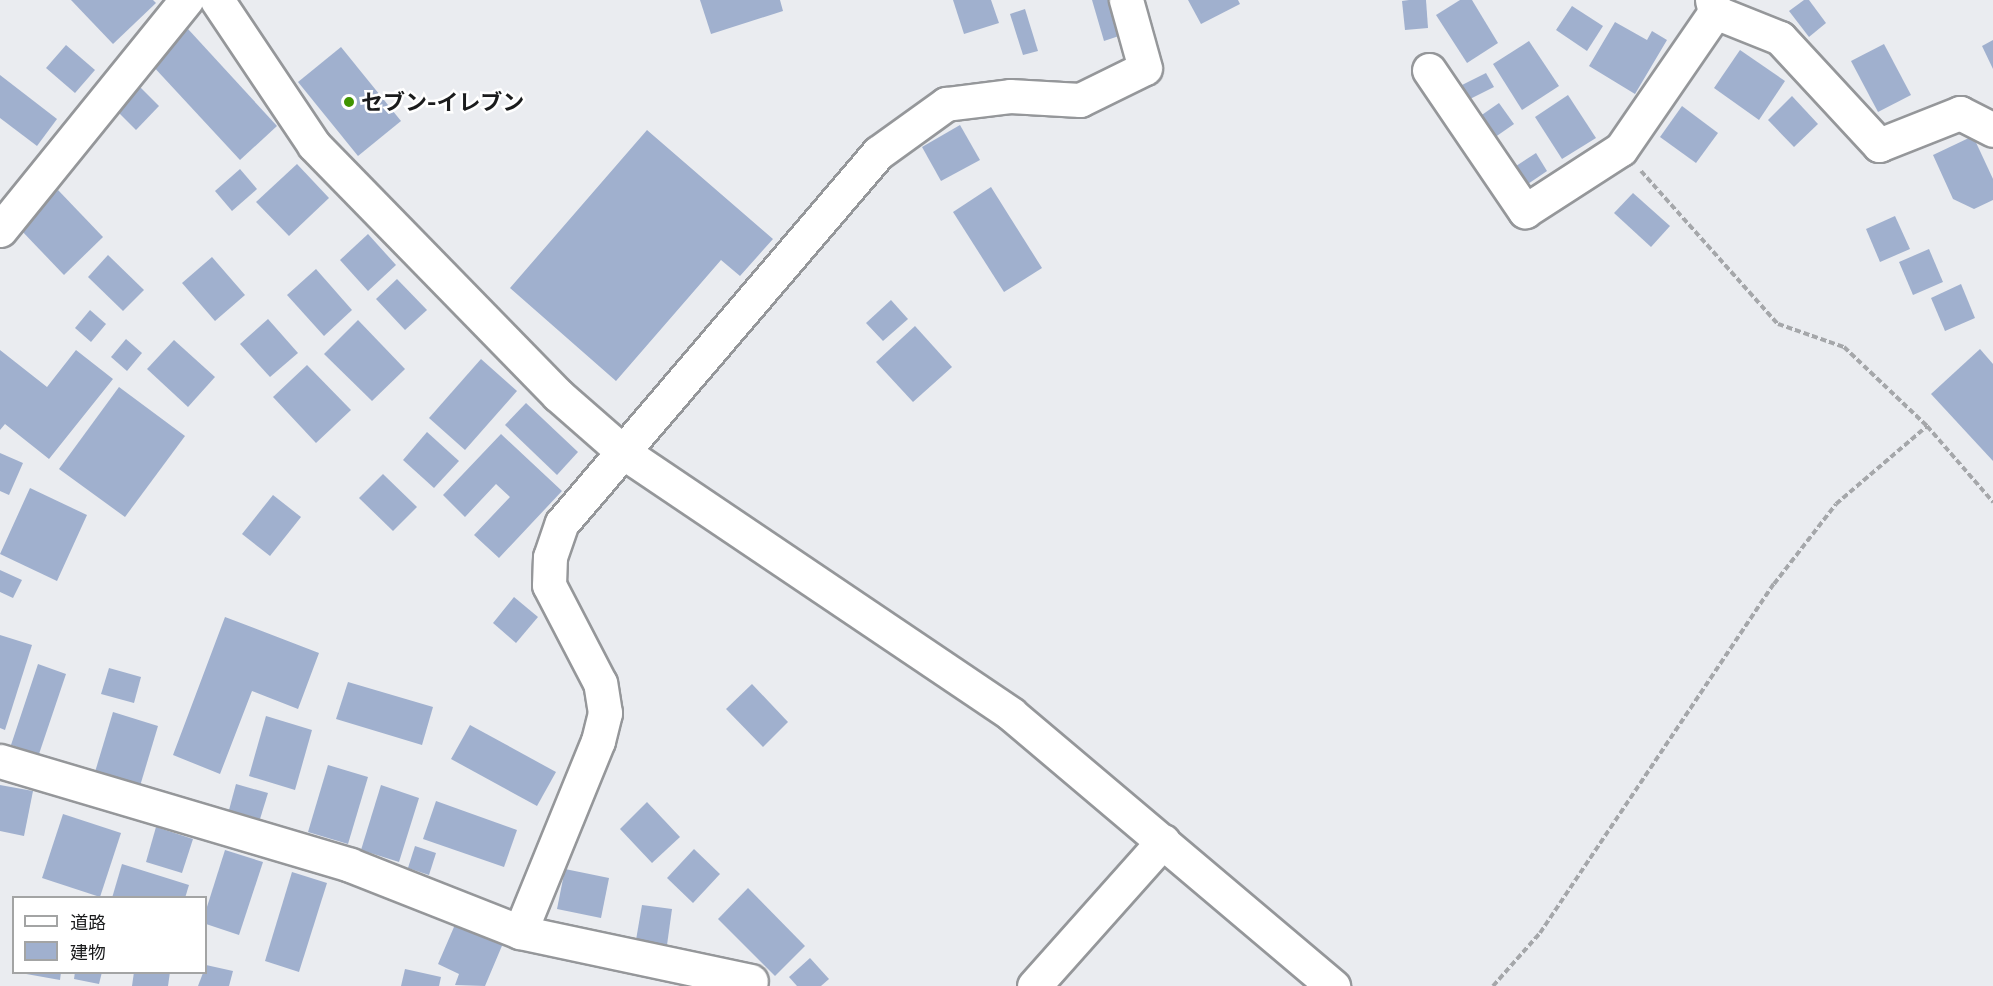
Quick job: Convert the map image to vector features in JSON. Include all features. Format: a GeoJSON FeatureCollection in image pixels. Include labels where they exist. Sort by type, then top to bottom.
{"type":"FeatureCollection","features":[{"type":"Feature","properties":{"kind":"street"},"geometry":{"type":"LineString","coordinates":[[0,230],[186,0]]}},
{"type":"Feature","properties":{"kind":"street"},"geometry":{"type":"LineString","coordinates":[[217,0],[314,146],[558,395],[622,452],[1011,714],[1333,986]]}},
{"type":"Feature","properties":{"kind":"street"},"geometry":{"type":"LineString","coordinates":[[520,932],[598,741],[605,713],[600,683],[549,585],[550,557],[561,523],[879,153],[945,104],[1010,96],[1080,100],[1145,68],[1126,0]]}},
{"type":"Feature","properties":{"kind":"street"},"geometry":{"type":"LineString","coordinates":[[1429,70],[1525,211],[1621,148],[1713,6],[1780,38],[1879,145],[1960,113],[1993,130]]}},
{"type":"Feature","properties":{"kind":"street"},"geometry":{"type":"LineString","coordinates":[[0,761],[350,865],[520,932],[751,981]]}},
{"type":"Feature","properties":{"kind":"street"},"geometry":{"type":"LineString","coordinates":[[1035,986],[1163,841]]}},
{"type":"Feature","properties":{"kind":"path"},"geometry":{"type":"LineString","coordinates":[[1621,148],[1778,324],[1844,347],[1927,426],[1993,502]]}},
{"type":"Feature","properties":{"kind":"path"},"geometry":{"type":"LineString","coordinates":[[1493,986],[1539,933],[1781,575],[1836,504],[1927,426]]}},
{"type":"Feature","properties":{"kind":"building"},"geometry":{"type":"Polygon","coordinates":[[[71,0],[153,0],[156,3],[113,44],[71,0]]]}},
{"type":"Feature","properties":{"kind":"building"},"geometry":{"type":"Polygon","coordinates":[[[700,0],[780,0],[783,11],[711,34],[700,0]]]}},
{"type":"Feature","properties":{"kind":"building"},"geometry":{"type":"Polygon","coordinates":[[[953,0],[991,0],[999,23],[964,34],[953,0]]]}},
{"type":"Feature","properties":{"kind":"building"},"geometry":{"type":"Polygon","coordinates":[[[1092,0],[1108,0],[1119,36],[1104,41],[1092,0]]]}},
{"type":"Feature","properties":{"kind":"building"},"geometry":{"type":"Polygon","coordinates":[[[1188,0],[1238,0],[1240,4],[1201,24],[1188,0]]]}},
{"type":"Feature","properties":{"kind":"building"},"geometry":{"type":"Polygon","coordinates":[[[1426,0],[1428,28],[1405,30],[1402,1],[1426,0]]]}},
{"type":"Feature","properties":{"kind":"building"},"geometry":{"type":"Polygon","coordinates":[[[1460,0],[1472,0],[1498,43],[1467,63],[1436,15],[1460,0]]]}},
{"type":"Feature","properties":{"kind":"building"},"geometry":{"type":"Polygon","coordinates":[[[1804,0],[1809,0],[1826,23],[1809,37],[1789,11],[1804,0]]]}},
{"type":"Feature","properties":{"kind":"building"},"geometry":{"type":"Polygon","coordinates":[[[1572,6],[1603,26],[1587,51],[1556,30],[1572,6]]]}},
{"type":"Feature","properties":{"kind":"building"},"geometry":{"type":"Polygon","coordinates":[[[1025,9],[1038,51],[1023,55],[1010,14],[1025,9]]]}},
{"type":"Feature","properties":{"kind":"building"},"geometry":{"type":"Polygon","coordinates":[[[1615,22],[1647,40],[1652,31],[1667,40],[1635,94],[1589,66],[1615,22]]]}},
{"type":"Feature","properties":{"kind":"building"},"geometry":{"type":"Polygon","coordinates":[[[188,29],[277,126],[240,160],[151,64],[188,29]]]}},
{"type":"Feature","properties":{"kind":"building"},"geometry":{"type":"Polygon","coordinates":[[[1993,40],[1993,69],[1982,46],[1993,40]]]}},
{"type":"Feature","properties":{"kind":"building"},"geometry":{"type":"Polygon","coordinates":[[[1529,41],[1559,86],[1522,110],[1493,64],[1529,41]]]}},
{"type":"Feature","properties":{"kind":"building"},"geometry":{"type":"Polygon","coordinates":[[[1884,44],[1911,95],[1878,112],[1851,61],[1884,44]]]}},
{"type":"Feature","properties":{"kind":"building"},"geometry":{"type":"Polygon","coordinates":[[[66,45],[95,70],[75,93],[46,68],[66,45]]]}},
{"type":"Feature","properties":{"kind":"building","name":"セブン-イレブン"},"geometry":{"type":"Polygon","coordinates":[[[341,47],[401,121],[358,156],[298,82],[341,47]]]}},
{"type":"Feature","properties":{"kind":"building"},"geometry":{"type":"Polygon","coordinates":[[[1740,50],[1785,81],[1759,120],[1714,88],[1740,50]]]}},
{"type":"Feature","properties":{"kind":"building"},"geometry":{"type":"Polygon","coordinates":[[[1486,73],[1494,87],[1468,100],[1460,86],[1486,73]]]}},
{"type":"Feature","properties":{"kind":"building"},"geometry":{"type":"Polygon","coordinates":[[[0,75],[57,119],[37,146],[0,118],[0,75]]]}},
{"type":"Feature","properties":{"kind":"building"},"geometry":{"type":"Polygon","coordinates":[[[138,85],[159,106],[136,130],[114,108],[138,85]]]}},
{"type":"Feature","properties":{"kind":"building"},"geometry":{"type":"Polygon","coordinates":[[[1568,95],[1596,138],[1562,159],[1535,117],[1568,95]]]}},
{"type":"Feature","properties":{"kind":"building"},"geometry":{"type":"Polygon","coordinates":[[[1792,96],[1818,124],[1794,147],[1768,120],[1792,96]]]}},
{"type":"Feature","properties":{"kind":"building"},"geometry":{"type":"Polygon","coordinates":[[[1499,103],[1514,124],[1491,140],[1476,119],[1499,103]]]}},
{"type":"Feature","properties":{"kind":"building"},"geometry":{"type":"Polygon","coordinates":[[[1682,106],[1718,133],[1696,163],[1660,137],[1682,106]]]}},
{"type":"Feature","properties":{"kind":"building"},"geometry":{"type":"Polygon","coordinates":[[[960,125],[980,160],[941,181],[922,147],[960,125]]]}},
{"type":"Feature","properties":{"kind":"building"},"geometry":{"type":"Polygon","coordinates":[[[647,130],[773,239],[740,276],[721,260],[616,381],[510,288],[647,130]]]}},
{"type":"Feature","properties":{"kind":"building"},"geometry":{"type":"Polygon","coordinates":[[[1973,136],[1993,179],[1993,200],[1974,209],[1953,199],[1933,155],[1973,136]]]}},
{"type":"Feature","properties":{"kind":"building"},"geometry":{"type":"Polygon","coordinates":[[[1536,153],[1547,171],[1525,186],[1513,168],[1536,153]]]}},
{"type":"Feature","properties":{"kind":"building"},"geometry":{"type":"Polygon","coordinates":[[[297,164],[329,198],[289,236],[256,202],[297,164]]]}},
{"type":"Feature","properties":{"kind":"building"},"geometry":{"type":"Polygon","coordinates":[[[240,169],[257,189],[232,211],[215,191],[240,169]]]}},
{"type":"Feature","properties":{"kind":"building"},"geometry":{"type":"Polygon","coordinates":[[[991,187],[1042,268],[1004,292],[953,212],[991,187]]]}},
{"type":"Feature","properties":{"kind":"building"},"geometry":{"type":"Polygon","coordinates":[[[58,190],[103,237],[64,275],[19,228],[58,190]]]}},
{"type":"Feature","properties":{"kind":"building"},"geometry":{"type":"Polygon","coordinates":[[[1633,193],[1670,226],[1651,247],[1614,213],[1633,193]]]}},
{"type":"Feature","properties":{"kind":"building"},"geometry":{"type":"Polygon","coordinates":[[[1895,216],[1910,249],[1880,262],[1866,229],[1895,216]]]}},
{"type":"Feature","properties":{"kind":"building"},"geometry":{"type":"Polygon","coordinates":[[[368,234],[396,265],[368,291],[340,260],[368,234]]]}},
{"type":"Feature","properties":{"kind":"building"},"geometry":{"type":"Polygon","coordinates":[[[1929,249],[1943,282],[1913,295],[1899,262],[1929,249]]]}},
{"type":"Feature","properties":{"kind":"building"},"geometry":{"type":"Polygon","coordinates":[[[108,255],[144,290],[123,311],[88,277],[108,255]]]}},
{"type":"Feature","properties":{"kind":"building"},"geometry":{"type":"Polygon","coordinates":[[[212,257],[245,295],[215,321],[182,283],[212,257]]]}},
{"type":"Feature","properties":{"kind":"building"},"geometry":{"type":"Polygon","coordinates":[[[316,269],[352,310],[324,336],[287,295],[316,269]]]}},
{"type":"Feature","properties":{"kind":"building"},"geometry":{"type":"Polygon","coordinates":[[[397,279],[427,310],[405,330],[376,299],[397,279]]]}},
{"type":"Feature","properties":{"kind":"building"},"geometry":{"type":"Polygon","coordinates":[[[1961,284],[1975,318],[1945,331],[1931,298],[1961,284]]]}},
{"type":"Feature","properties":{"kind":"building"},"geometry":{"type":"Polygon","coordinates":[[[891,300],[908,319],[883,341],[866,323],[891,300]]]}},
{"type":"Feature","properties":{"kind":"building"},"geometry":{"type":"Polygon","coordinates":[[[90,310],[106,324],[91,342],[75,328],[90,310]]]}},
{"type":"Feature","properties":{"kind":"building"},"geometry":{"type":"Polygon","coordinates":[[[268,319],[298,353],[270,377],[240,344],[268,319]]]}},
{"type":"Feature","properties":{"kind":"building"},"geometry":{"type":"Polygon","coordinates":[[[358,320],[405,369],[372,401],[324,354],[358,320]]]}},
{"type":"Feature","properties":{"kind":"building"},"geometry":{"type":"Polygon","coordinates":[[[915,326],[952,367],[913,402],[876,362],[915,326]]]}},
{"type":"Feature","properties":{"kind":"building"},"geometry":{"type":"Polygon","coordinates":[[[126,339],[142,353],[127,371],[111,357],[126,339]]]}},
{"type":"Feature","properties":{"kind":"building"},"geometry":{"type":"Polygon","coordinates":[[[174,340],[215,377],[188,407],[147,369],[174,340]]]}},
{"type":"Feature","properties":{"kind":"building"},"geometry":{"type":"Polygon","coordinates":[[[1980,349],[1993,364],[1993,461],[1931,394],[1980,349]]]}},
{"type":"Feature","properties":{"kind":"building"},"geometry":{"type":"Polygon","coordinates":[[[0,350],[47,387],[76,350],[113,379],[49,459],[5,424],[0,430],[0,350]]]}},
{"type":"Feature","properties":{"kind":"building"},"geometry":{"type":"Polygon","coordinates":[[[481,359],[517,391],[465,450],[429,418],[481,359]]]}},
{"type":"Feature","properties":{"kind":"building"},"geometry":{"type":"Polygon","coordinates":[[[307,365],[351,410],[316,443],[273,397],[307,365]]]}},
{"type":"Feature","properties":{"kind":"building"},"geometry":{"type":"Polygon","coordinates":[[[119,387],[185,436],[125,517],[59,469],[119,387]]]}},
{"type":"Feature","properties":{"kind":"building"},"geometry":{"type":"Polygon","coordinates":[[[526,403],[578,452],[557,475],[505,425],[526,403]]]}},
{"type":"Feature","properties":{"kind":"building"},"geometry":{"type":"Polygon","coordinates":[[[427,432],[459,461],[434,488],[403,460],[427,432]]]}},
{"type":"Feature","properties":{"kind":"building"},"geometry":{"type":"Polygon","coordinates":[[[501,434],[562,491],[499,558],[474,535],[510,497],[496,484],[465,517],[443,495],[501,434]]]}},
{"type":"Feature","properties":{"kind":"building"},"geometry":{"type":"Polygon","coordinates":[[[0,453],[23,463],[9,495],[0,491],[0,453]]]}},
{"type":"Feature","properties":{"kind":"building"},"geometry":{"type":"Polygon","coordinates":[[[383,474],[417,507],[393,531],[359,498],[383,474]]]}},
{"type":"Feature","properties":{"kind":"building"},"geometry":{"type":"Polygon","coordinates":[[[30,488],[87,515],[57,581],[0,554],[30,488]]]}},
{"type":"Feature","properties":{"kind":"building"},"geometry":{"type":"Polygon","coordinates":[[[273,495],[301,517],[270,556],[242,534],[273,495]]]}},
{"type":"Feature","properties":{"kind":"building"},"geometry":{"type":"Polygon","coordinates":[[[0,570],[22,580],[13,598],[0,592],[0,570]]]}},
{"type":"Feature","properties":{"kind":"building"},"geometry":{"type":"Polygon","coordinates":[[[514,597],[538,617],[516,643],[493,623],[514,597]]]}},
{"type":"Feature","properties":{"kind":"building"},"geometry":{"type":"Polygon","coordinates":[[[225,617],[319,653],[298,709],[252,691],[220,774],[173,755],[225,617]]]}},
{"type":"Feature","properties":{"kind":"building"},"geometry":{"type":"Polygon","coordinates":[[[0,635],[32,645],[5,730],[0,728],[0,635]]]}},
{"type":"Feature","properties":{"kind":"building"},"geometry":{"type":"Polygon","coordinates":[[[38,664],[66,674],[39,754],[11,745],[38,664]]]}},
{"type":"Feature","properties":{"kind":"building"},"geometry":{"type":"Polygon","coordinates":[[[109,668],[141,677],[134,703],[101,694],[109,668]]]}},
{"type":"Feature","properties":{"kind":"building"},"geometry":{"type":"Polygon","coordinates":[[[348,682],[433,707],[422,745],[336,719],[348,682]]]}},
{"type":"Feature","properties":{"kind":"building"},"geometry":{"type":"Polygon","coordinates":[[[752,684],[788,722],[763,747],[726,709],[752,684]]]}},
{"type":"Feature","properties":{"kind":"building"},"geometry":{"type":"Polygon","coordinates":[[[113,712],[158,726],[140,786],[95,772],[113,712]]]}},
{"type":"Feature","properties":{"kind":"building"},"geometry":{"type":"Polygon","coordinates":[[[266,716],[312,730],[295,790],[249,776],[266,716]]]}},
{"type":"Feature","properties":{"kind":"building"},"geometry":{"type":"Polygon","coordinates":[[[470,725],[556,772],[537,806],[451,759],[470,725]]]}},
{"type":"Feature","properties":{"kind":"building"},"geometry":{"type":"Polygon","coordinates":[[[328,765],[368,777],[348,844],[308,832],[328,765]]]}},
{"type":"Feature","properties":{"kind":"building"},"geometry":{"type":"Polygon","coordinates":[[[236,784],[268,793],[260,819],[229,810],[236,784]]]}},
{"type":"Feature","properties":{"kind":"building"},"geometry":{"type":"Polygon","coordinates":[[[0,785],[33,791],[24,836],[0,831],[0,785]]]}},
{"type":"Feature","properties":{"kind":"building"},"geometry":{"type":"Polygon","coordinates":[[[381,785],[419,798],[399,862],[361,850],[381,785]]]}},
{"type":"Feature","properties":{"kind":"building"},"geometry":{"type":"Polygon","coordinates":[[[436,801],[517,830],[504,867],[423,839],[436,801]]]}},
{"type":"Feature","properties":{"kind":"building"},"geometry":{"type":"Polygon","coordinates":[[[647,802],[680,837],[652,863],[620,829],[647,802]]]}},
{"type":"Feature","properties":{"kind":"building"},"geometry":{"type":"Polygon","coordinates":[[[63,814],[121,833],[100,896],[42,878],[63,814]]]}},
{"type":"Feature","properties":{"kind":"building"},"geometry":{"type":"Polygon","coordinates":[[[156,827],[193,839],[182,873],[146,862],[156,827]]]}},
{"type":"Feature","properties":{"kind":"building"},"geometry":{"type":"Polygon","coordinates":[[[415,846],[436,853],[429,875],[408,868],[415,846]]]}},
{"type":"Feature","properties":{"kind":"building"},"geometry":{"type":"Polygon","coordinates":[[[694,849],[720,874],[693,903],[667,878],[694,849]]]}},
{"type":"Feature","properties":{"kind":"building"},"geometry":{"type":"Polygon","coordinates":[[[225,850],[263,862],[239,935],[207,924],[207,907],[225,850]]]}},
{"type":"Feature","properties":{"kind":"building"},"geometry":{"type":"Polygon","coordinates":[[[122,864],[189,885],[186,896],[113,896],[122,864]]]}},
{"type":"Feature","properties":{"kind":"building"},"geometry":{"type":"Polygon","coordinates":[[[565,869],[609,878],[601,918],[557,909],[565,869]]]}},
{"type":"Feature","properties":{"kind":"building"},"geometry":{"type":"Polygon","coordinates":[[[292,872],[327,883],[299,972],[265,961],[292,872]]]}},
{"type":"Feature","properties":{"kind":"building"},"geometry":{"type":"Polygon","coordinates":[[[748,888],[805,946],[775,976],[718,919],[748,888]]]}},
{"type":"Feature","properties":{"kind":"building"},"geometry":{"type":"Polygon","coordinates":[[[642,905],[672,909],[667,945],[636,940],[642,905]]]}},
{"type":"Feature","properties":{"kind":"building"},"geometry":{"type":"Polygon","coordinates":[[[457,920],[504,941],[485,986],[455,985],[459,974],[438,964],[457,920]]]}},
{"type":"Feature","properties":{"kind":"building"},"geometry":{"type":"Polygon","coordinates":[[[810,958],[829,979],[821,986],[797,986],[789,977],[810,958]]]}},
{"type":"Feature","properties":{"kind":"building"},"geometry":{"type":"Polygon","coordinates":[[[207,965],[233,971],[229,986],[198,986],[203,974],[207,974],[207,965]]]}},
{"type":"Feature","properties":{"kind":"building"},"geometry":{"type":"Polygon","coordinates":[[[405,969],[441,977],[439,986],[401,986],[405,969]]]}},
{"type":"Feature","properties":{"kind":"building"},"geometry":{"type":"Polygon","coordinates":[[[26,974],[61,974],[60,980],[26,974]]]}},
{"type":"Feature","properties":{"kind":"building"},"geometry":{"type":"Polygon","coordinates":[[[75,974],[102,974],[99,984],[74,979],[75,974]]]}},
{"type":"Feature","properties":{"kind":"building"},"geometry":{"type":"Polygon","coordinates":[[[134,974],[170,974],[168,986],[132,986],[134,974]]]}},
{"type":"Feature","properties":{"kind":"place","name":"セブン-イレブン"},"geometry":{"type":"Point","coordinates":[349,102]}}]}
